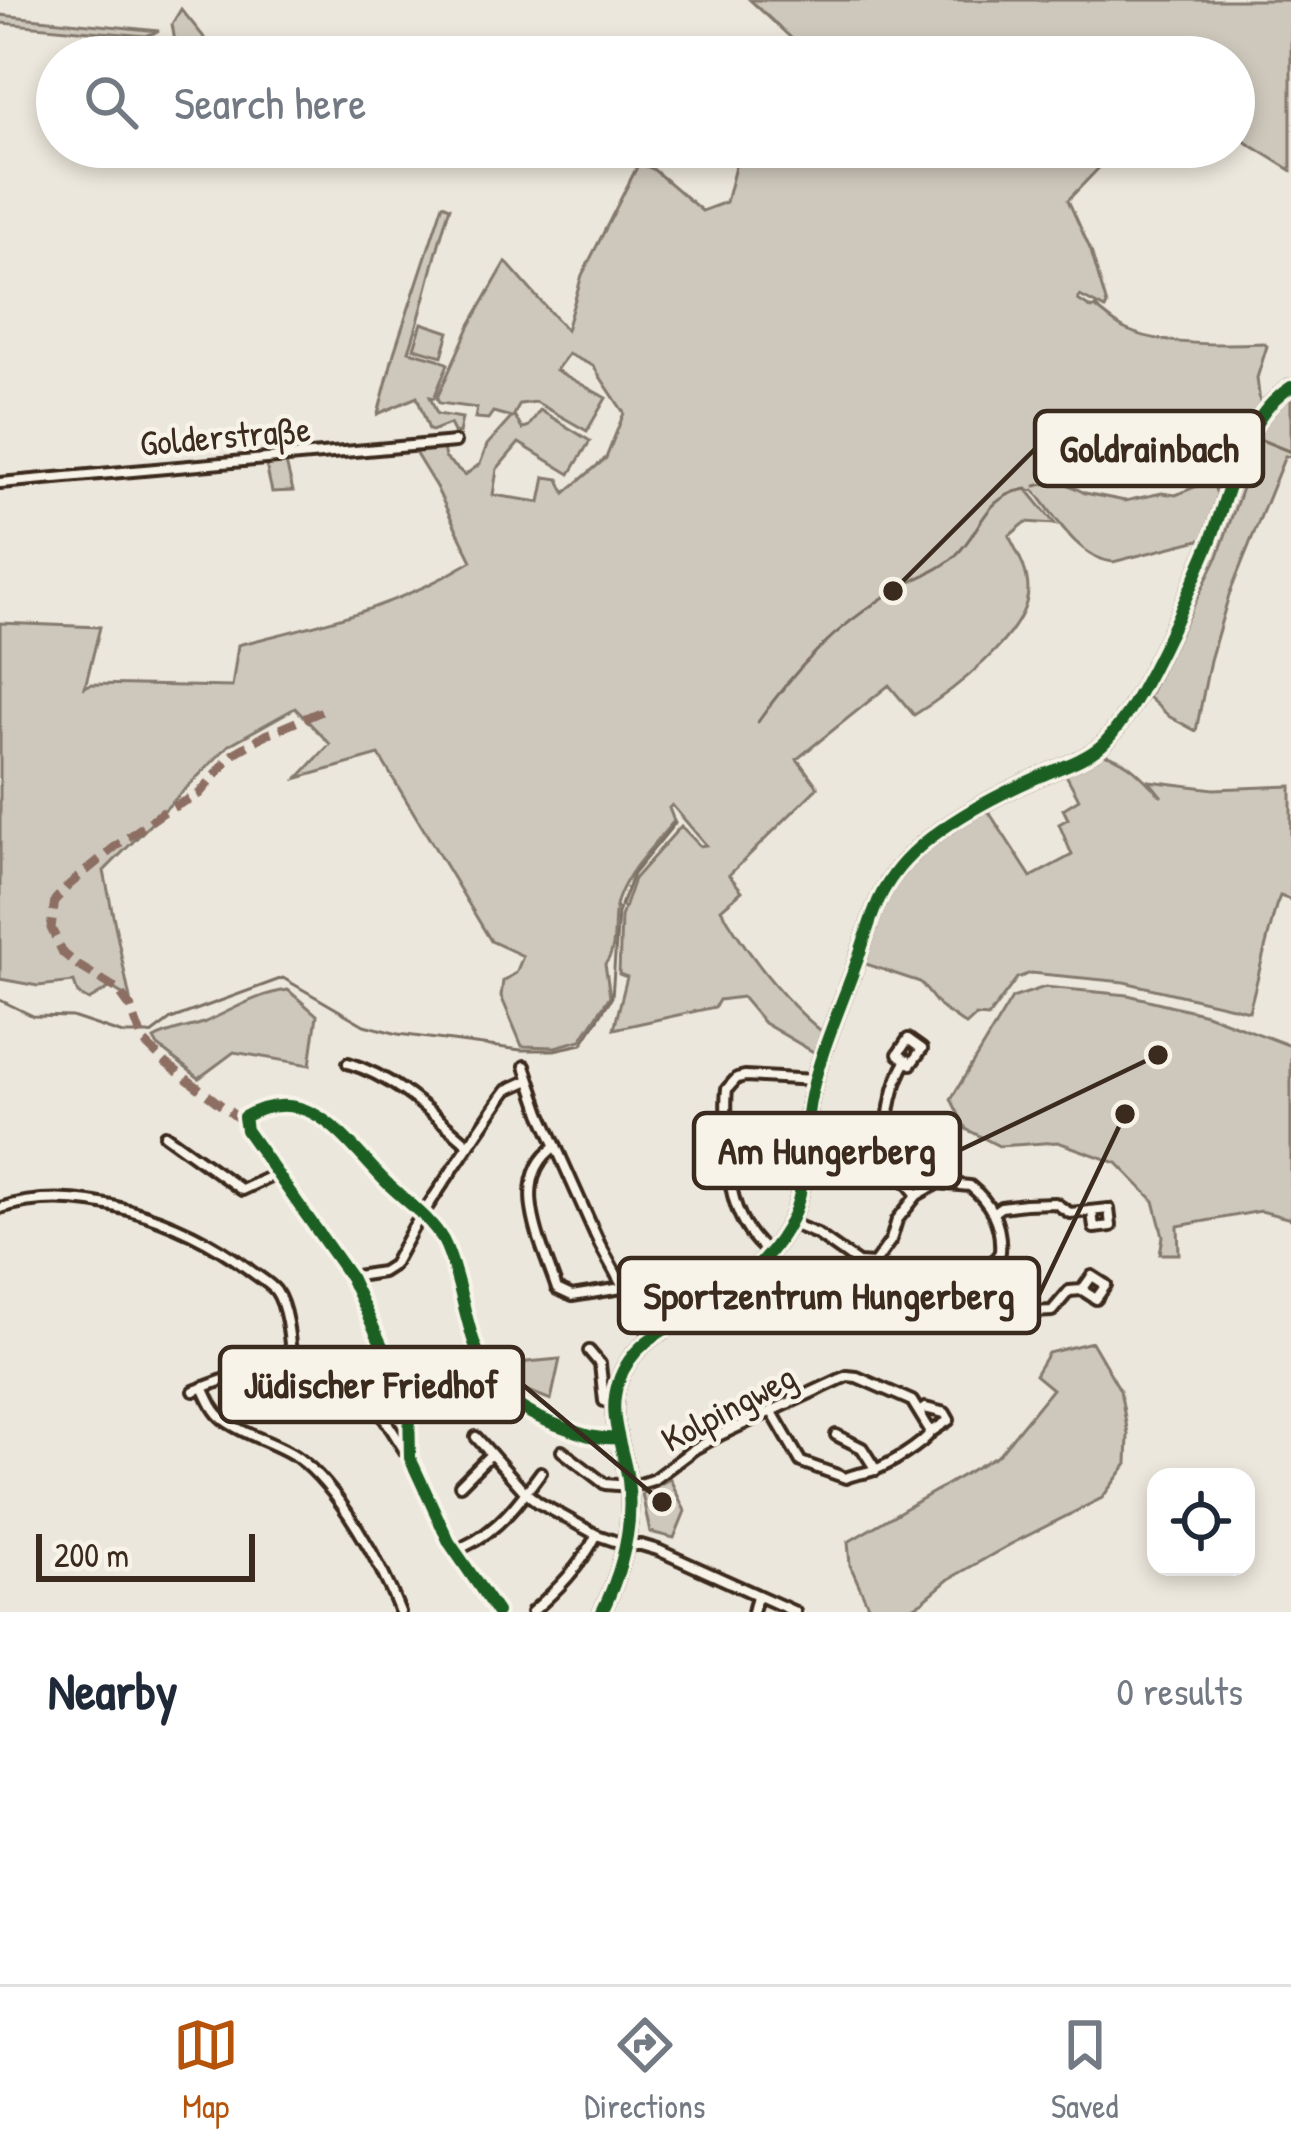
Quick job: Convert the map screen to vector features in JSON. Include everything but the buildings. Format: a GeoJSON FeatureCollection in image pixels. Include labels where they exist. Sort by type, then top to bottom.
{"type":"FeatureCollection","features":[{"type":"Feature","properties":{"kind":"street"},"geometry":{"type":"LineString","coordinates":[[602,1612],[626,1545],[629,1486],[613,1403],[622,1373],[650,1336],[722,1297],[769,1252],[795,1213],[814,1080],[888,882],[913,854],[970,812],[1100,748],[1114,732],[1175,623],[1251,433],[1269,404],[1291,387]]}},
{"type":"Feature","properties":{"kind":"street","name":"Golderstraße"},"geometry":{"type":"LineString","coordinates":[[0,483],[455,442]]}},
{"type":"Feature","properties":{"kind":"street"},"geometry":{"type":"LineString","coordinates":[[907,1060],[892,1092],[884,1154],[916,1195]]}},
{"type":"Feature","properties":{"kind":"street"},"geometry":{"type":"LineString","coordinates":[[348,1063],[393,1082],[469,1145]]}},
{"type":"Feature","properties":{"kind":"street"},"geometry":{"type":"LineString","coordinates":[[525,1066],[556,1146],[622,1288],[650,1336]]}},
{"type":"Feature","properties":{"kind":"street"},"geometry":{"type":"LineString","coordinates":[[769,1252],[734,1204],[728,1165],[727,1089],[745,1076],[814,1080]]}},
{"type":"Feature","properties":{"kind":"street"},"geometry":{"type":"LineString","coordinates":[[350,1277],[382,1272],[393,1265],[501,1097],[529,1080]]}},
{"type":"Feature","properties":{"kind":"street"},"geometry":{"type":"LineString","coordinates":[[410,1458],[409,1404],[350,1277],[243,1122],[247,1114],[270,1107],[308,1110],[327,1119],[431,1221],[446,1245],[476,1352],[499,1389],[536,1417],[599,1440],[618,1438]]}},
{"type":"Feature","properties":{"kind":"street"},"geometry":{"type":"LineString","coordinates":[[165,1135],[242,1190],[276,1174]]}},
{"type":"Feature","properties":{"kind":"street"},"geometry":{"type":"LineString","coordinates":[[556,1146],[536,1165],[531,1188],[536,1226],[557,1289],[572,1296],[622,1288]]}},
{"type":"Feature","properties":{"kind":"street"},"geometry":{"type":"LineString","coordinates":[[858,1263],[860,1272],[873,1282],[880,1280],[904,1296],[919,1294],[938,1306],[962,1299],[1002,1246],[994,1212],[970,1186],[938,1183],[916,1195],[874,1264]]}},
{"type":"Feature","properties":{"kind":"street"},"geometry":{"type":"LineString","coordinates":[[0,1208],[18,1202],[87,1202],[173,1224],[277,1292],[289,1329],[292,1364]]}},
{"type":"Feature","properties":{"kind":"street"},"geometry":{"type":"LineString","coordinates":[[994,1212],[1055,1203],[1070,1213],[1092,1211]]}},
{"type":"Feature","properties":{"kind":"street"},"geometry":{"type":"LineString","coordinates":[[790,1222],[817,1234],[858,1263],[874,1264]]}},
{"type":"Feature","properties":{"kind":"street"},"geometry":{"type":"LineString","coordinates":[[874,1264],[880,1280]]}},
{"type":"Feature","properties":{"kind":"street"},"geometry":{"type":"LineString","coordinates":[[983,1277],[1033,1312],[1052,1311],[1069,1291],[1082,1290]]}},
{"type":"Feature","properties":{"kind":"street"},"geometry":{"type":"LineString","coordinates":[[589,1351],[600,1364],[604,1401],[613,1403]]}},
{"type":"Feature","properties":{"kind":"street"},"geometry":{"type":"LineString","coordinates":[[400,1612],[329,1487],[300,1459],[220,1417],[199,1389],[235,1375],[292,1364],[323,1373],[373,1405],[410,1458],[449,1542],[497,1612]]}},
{"type":"Feature","properties":{"kind":"street","name":"Kolpingweg"},"geometry":{"type":"LineString","coordinates":[[562,1451],[605,1484],[629,1486],[653,1480],[694,1449],[847,1376],[912,1401],[931,1432],[949,1420],[945,1413],[926,1408],[919,1412]]}},
{"type":"Feature","properties":{"kind":"street"},"geometry":{"type":"LineString","coordinates":[[772,1412],[808,1467],[846,1478],[876,1470],[925,1441],[931,1432]]}},
{"type":"Feature","properties":{"kind":"street"},"geometry":{"type":"LineString","coordinates":[[836,1435],[862,1448],[876,1470]]}},
{"type":"Feature","properties":{"kind":"street"},"geometry":{"type":"LineString","coordinates":[[476,1437],[526,1493],[597,1535],[658,1550],[796,1612]]}},
{"type":"Feature","properties":{"kind":"street"},"geometry":{"type":"LineString","coordinates":[[460,1485],[490,1454]]}},
{"type":"Feature","properties":{"kind":"street"},"geometry":{"type":"LineString","coordinates":[[465,1546],[487,1536],[541,1472]]}},
{"type":"Feature","properties":{"kind":"street"},"geometry":{"type":"LineString","coordinates":[[532,1612],[567,1580],[597,1535]]}},
{"type":"Feature","properties":{"kind":"street"},"geometry":{"type":"LineString","coordinates":[[753,1612],[757,1596]]}},
{"type":"Feature","properties":{"kind":"shaded area"},"geometry":{"type":"Polygon","coordinates":[[[750,0],[1291,0],[1291,170],[1255,148],[1255,36],[789,36],[750,0]]]}},
{"type":"Feature","properties":{"kind":"shaded area"},"geometry":{"type":"Polygon","coordinates":[[[181,9],[203,36],[174,36],[172,24],[181,9]]]}},
{"type":"Feature","properties":{"kind":"shaded area"},"geometry":{"type":"Polygon","coordinates":[[[0,15],[159,31],[146,36],[0,23],[0,15]]]}},
{"type":"Feature","properties":{"kind":"shaded area"},"geometry":{"type":"Polygon","coordinates":[[[636,168],[653,169],[702,211],[726,202],[735,168],[1099,168],[1068,200],[1091,251],[1107,305],[1105,309],[1080,296],[1078,300],[1127,330],[1158,339],[1263,343],[1267,346],[1257,378],[1260,404],[1250,419],[1259,428],[1272,408],[1291,394],[1291,457],[1285,456],[1229,595],[1196,731],[1170,717],[1148,697],[1218,556],[1243,485],[1209,470],[1186,427],[1119,452],[1121,466],[1071,486],[1125,501],[1162,493],[1176,495],[1206,482],[1217,494],[1203,539],[1113,562],[1100,559],[1068,534],[1034,490],[1028,491],[1055,524],[1026,522],[1009,536],[1028,590],[1025,607],[1001,644],[947,693],[914,715],[889,685],[797,759],[818,787],[729,875],[742,891],[721,909],[767,976],[825,1034],[817,1054],[764,1023],[742,997],[614,1029],[627,977],[619,974],[621,917],[634,879],[681,826],[700,846],[706,845],[672,805],[674,821],[635,867],[618,899],[612,949],[605,964],[610,996],[581,1040],[555,1047],[522,1046],[501,996],[503,981],[516,973],[523,956],[491,941],[379,755],[298,778],[330,744],[295,708],[229,745],[104,871],[130,999],[111,987],[89,1000],[78,994],[74,982],[38,986],[0,979],[0,623],[100,627],[85,687],[232,687],[238,645],[387,602],[472,561],[411,446],[442,443],[445,458],[465,475],[480,464],[487,445],[512,417],[493,412],[488,419],[475,418],[477,408],[439,403],[437,398],[506,262],[566,330],[582,275],[636,168]],[[568,354],[556,370],[606,398],[587,431],[536,402],[520,404],[514,415],[522,429],[540,410],[590,441],[570,474],[519,443],[497,469],[493,495],[540,502],[545,477],[559,479],[565,493],[606,458],[624,413],[593,366],[568,354]]]}},
{"type":"Feature","properties":{"kind":"shaded area"},"geometry":{"type":"Polygon","coordinates":[[[443,204],[450,207],[409,351],[448,364],[434,398],[430,397],[437,414],[462,418],[459,433],[450,424],[429,430],[417,397],[378,414],[443,204]]]}},
{"type":"Feature","properties":{"kind":"shaded area"},"geometry":{"type":"Polygon","coordinates":[[[422,323],[449,332],[442,356],[414,348],[422,323]]]}},
{"type":"Feature","properties":{"kind":"shaded area"},"geometry":{"type":"Polygon","coordinates":[[[286,463],[293,491],[272,492],[266,465],[286,463]]]}},
{"type":"Feature","properties":{"kind":"shaded area"},"geometry":{"type":"Polygon","coordinates":[[[1103,754],[1129,765],[1162,797],[1149,781],[1214,789],[1291,786],[1291,900],[1280,896],[1276,906],[1249,1011],[1124,982],[1031,973],[1017,978],[988,1017],[976,1016],[966,1025],[940,1007],[920,982],[863,963],[882,907],[900,877],[934,844],[987,809],[1031,877],[1072,855],[1059,824],[1068,819],[1063,809],[1079,799],[1065,773],[1103,754]]]}},
{"type":"Feature","properties":{"kind":"shaded area"},"geometry":{"type":"Polygon","coordinates":[[[1045,987],[1128,995],[1206,1014],[1291,1046],[1291,1219],[1261,1211],[1178,1226],[1179,1254],[1160,1254],[1163,1236],[1154,1201],[1117,1163],[1058,1142],[999,1146],[966,1129],[951,1099],[1012,998],[1045,987]]]}},
{"type":"Feature","properties":{"kind":"shaded area"},"geometry":{"type":"Polygon","coordinates":[[[288,990],[317,1015],[310,1065],[234,1052],[199,1078],[154,1039],[254,999],[288,990]]]}},
{"type":"Feature","properties":{"kind":"shaded area"},"geometry":{"type":"Polygon","coordinates":[[[1092,1342],[1120,1390],[1128,1434],[1127,1464],[1102,1498],[949,1579],[904,1612],[871,1612],[850,1565],[848,1542],[999,1454],[1052,1389],[1035,1375],[1048,1353],[1092,1342]]]}},
{"type":"Feature","properties":{"kind":"shaded area"},"geometry":{"type":"Polygon","coordinates":[[[560,1359],[551,1400],[508,1383],[500,1372],[527,1362],[560,1359]]]}},
{"type":"Feature","properties":{"kind":"shaded area"},"geometry":{"type":"Polygon","coordinates":[[[670,1479],[685,1511],[674,1538],[650,1532],[642,1494],[670,1479]]]}},
{"type":"Feature","properties":{"kind":"waterway"},"geometry":{"type":"LineString","coordinates":[[1036,486],[1189,439],[1242,436]]}},
{"type":"Feature","properties":{"kind":"waterway"},"geometry":{"type":"LineString","coordinates":[[1259,439],[1291,452]]}},
{"type":"Feature","properties":{"kind":"waterway"},"geometry":{"type":"LineString","coordinates":[[758,722],[834,635],[890,593],[948,562],[992,507],[1027,489]]}},
{"type":"Feature","properties":{"kind":"waterway"},"geometry":{"type":"LineString","coordinates":[[0,1000],[33,1016],[72,1017],[123,1034],[151,1034],[171,1019],[283,978],[364,1025],[398,1034],[521,1050],[582,1044],[612,997],[618,913],[633,874],[675,823]]}},
{"type":"Feature","properties":{"kind":"marked path"},"geometry":{"type":"LineString","coordinates":[[243,1122],[143,1041],[131,1008],[117,989],[63,953],[51,928],[55,900],[116,846],[199,794],[233,754],[327,709]]}},
{"type":"Feature","properties":{"kind":"cycle path"},"geometry":{"type":"LineString","coordinates":[[602,1612],[628,1531],[628,1480],[615,1420],[618,1383],[625,1366],[647,1341],[731,1291],[786,1229],[801,1190],[810,1101],[819,1066],[884,889],[903,863],[957,819],[1088,755],[1114,732],[1182,608],[1248,438],[1274,401],[1291,387]]}},
{"type":"Feature","properties":{"kind":"cycle path"},"geometry":{"type":"LineString","coordinates":[[497,1612],[449,1542],[410,1458],[409,1404],[350,1277],[246,1130],[244,1117],[267,1107],[288,1106],[324,1120],[443,1240],[477,1351],[497,1386],[512,1401],[557,1425],[594,1437],[618,1438]]}},
{"type":"Feature","properties":{"kind":"place","name":"Goldrainbach"},"geometry":{"type":"Point","coordinates":[893,591]}},
{"type":"Feature","properties":{"kind":"place","name":"Am Hungerberg"},"geometry":{"type":"Point","coordinates":[1158,1055]}},
{"type":"Feature","properties":{"kind":"place","name":"Sportzentrum Hungerberg"},"geometry":{"type":"Point","coordinates":[1125,1114]}},
{"type":"Feature","properties":{"kind":"place","name":"Jüdischer Friedhof"},"geometry":{"type":"Point","coordinates":[662,1502]}}]}
